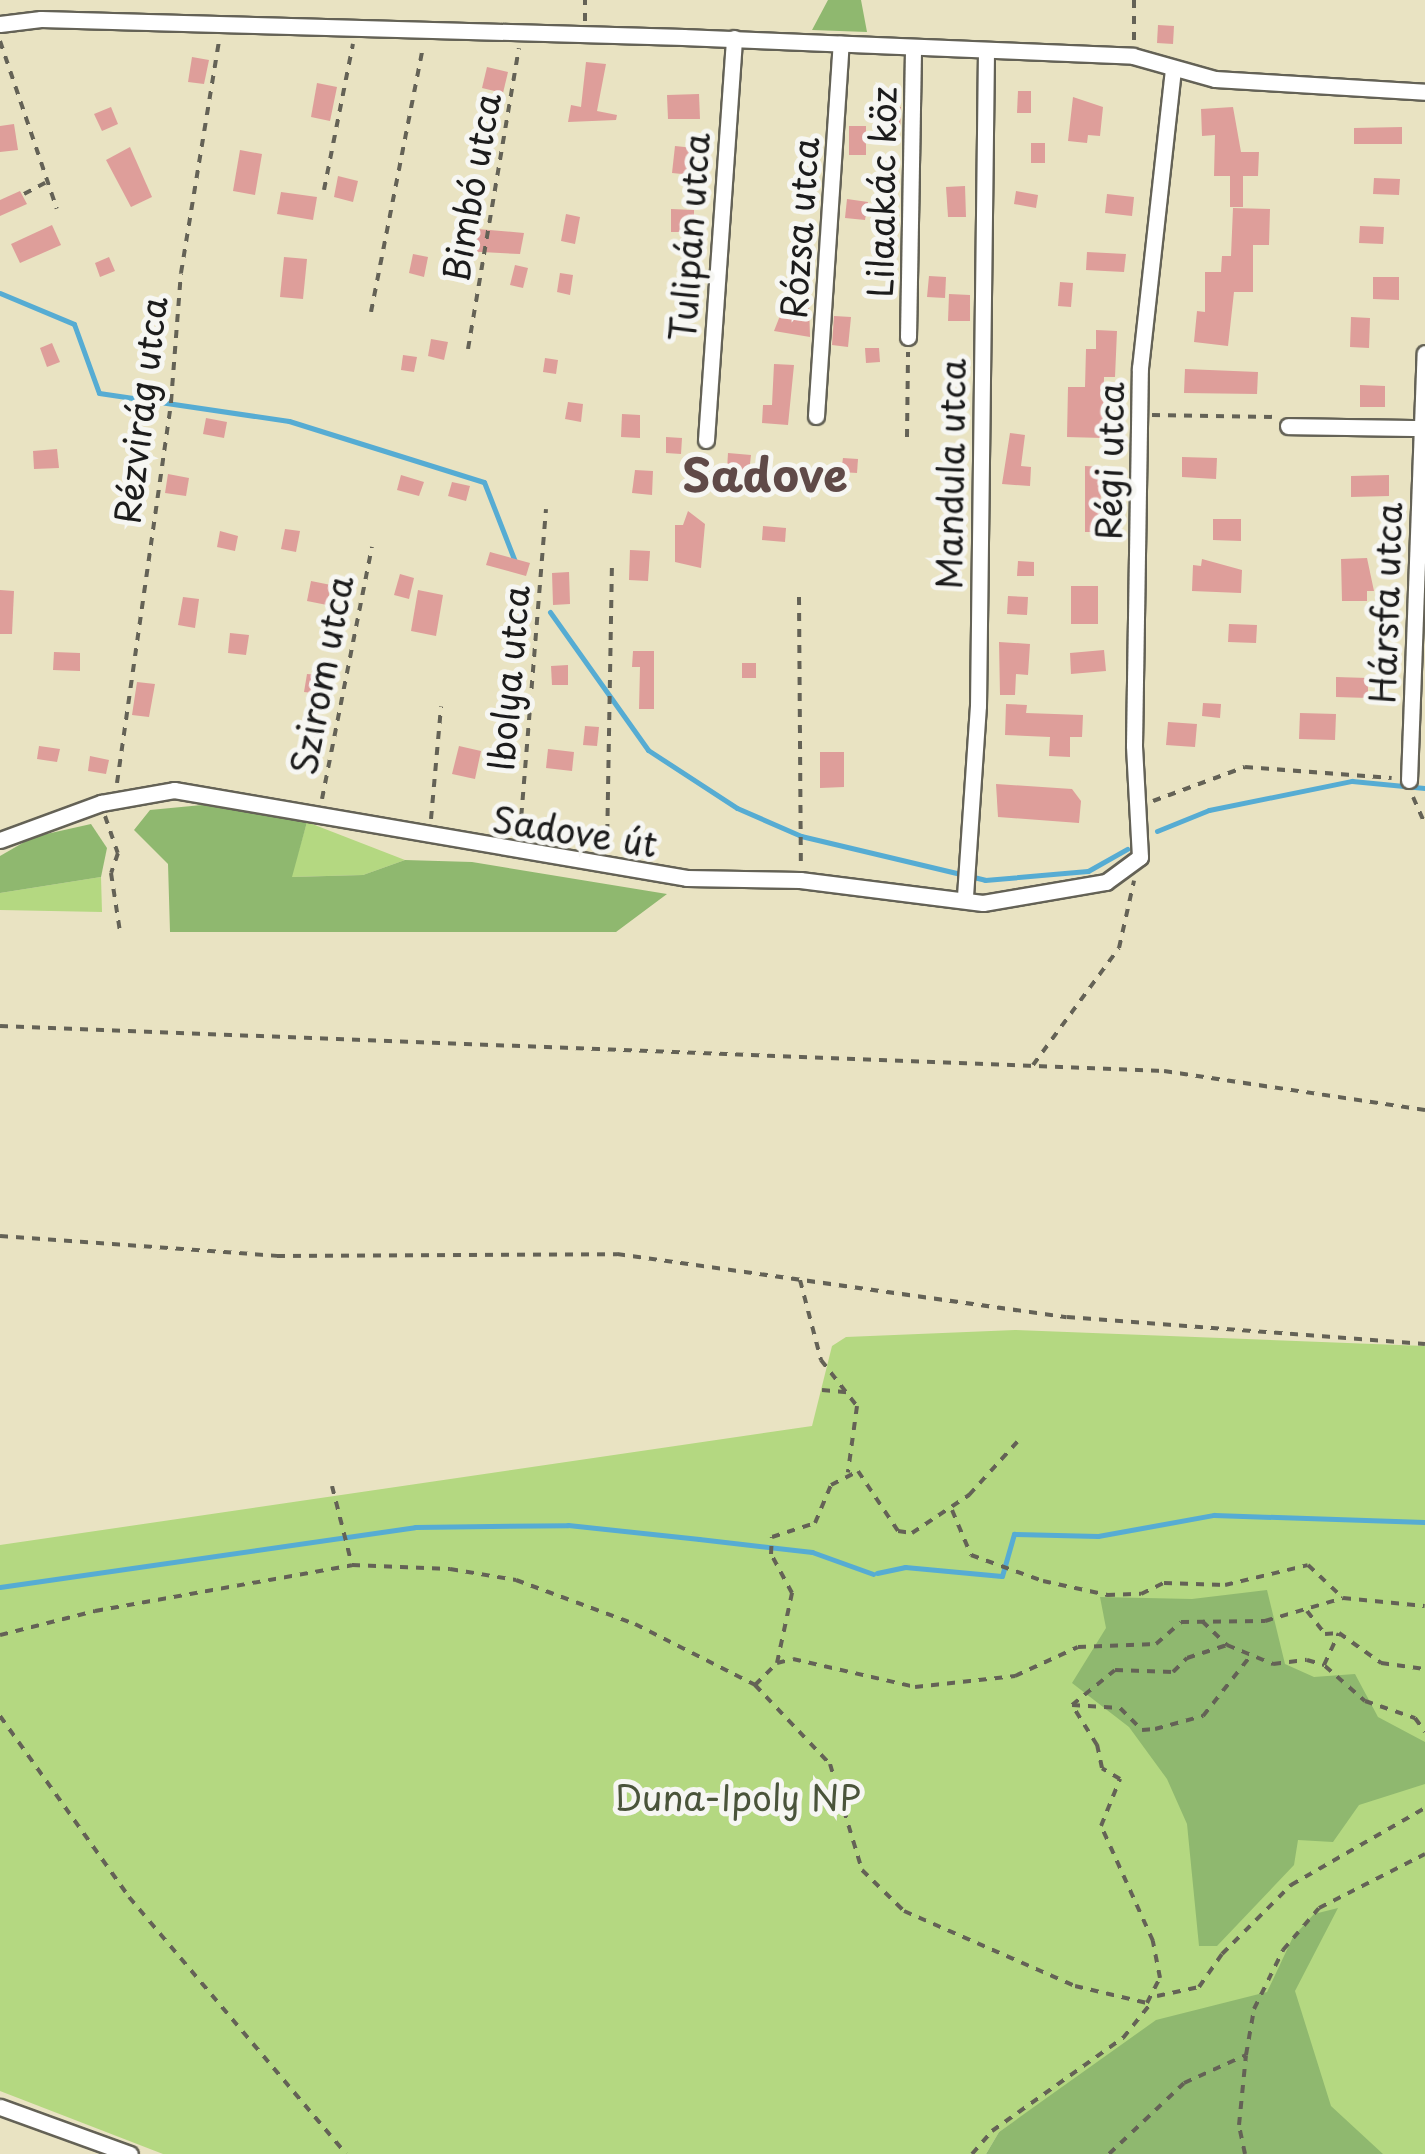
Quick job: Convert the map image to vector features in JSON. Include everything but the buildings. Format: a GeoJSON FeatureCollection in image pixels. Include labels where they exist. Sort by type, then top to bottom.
{"type":"FeatureCollection","features":[{"type":"Feature","properties":{"kind":"street"},"geometry":{"type":"LineString","coordinates":[[0,24],[222,25],[734,38],[1133,56],[1215,79],[1425,92]]}},
{"type":"Feature","properties":{"kind":"street","name":"Tulipán utca"},"geometry":{"type":"LineString","coordinates":[[706,440],[734,38]]}},
{"type":"Feature","properties":{"kind":"street","name":"Rózsa utca"},"geometry":{"type":"LineString","coordinates":[[816,416],[841,44]]}},
{"type":"Feature","properties":{"kind":"street","name":"Lilaakác köz"},"geometry":{"type":"LineString","coordinates":[[908,338],[914,48]]}},
{"type":"Feature","properties":{"kind":"street","name":"Mandula utca"},"geometry":{"type":"LineString","coordinates":[[964,896],[978,706],[986,52]]}},
{"type":"Feature","properties":{"kind":"street","name":"Régi utca"},"geometry":{"type":"LineString","coordinates":[[1140,857],[1140,416],[1173,69]]}},
{"type":"Feature","properties":{"kind":"street","name":"Hársfa utca"},"geometry":{"type":"LineString","coordinates":[[1409,780],[1425,353]]}},
{"type":"Feature","properties":{"kind":"street"},"geometry":{"type":"LineString","coordinates":[[1288,426],[1420,428]]}},
{"type":"Feature","properties":{"kind":"street","name":"Sadove út"},"geometry":{"type":"LineString","coordinates":[[0,840],[106,802],[174,790],[607,868],[800,880],[888,896],[964,896],[983,903],[1017,902],[1106,882],[1140,857]]}},
{"type":"Feature","properties":{"kind":"street"},"geometry":{"type":"LineString","coordinates":[[0,2107],[93,2148],[130,2154]]}},
{"type":"Feature","properties":{"kind":"path"},"geometry":{"type":"LineString","coordinates":[[1133,56],[1134,0]]}},
{"type":"Feature","properties":{"kind":"path","name":"Rézvirág utca"},"geometry":{"type":"LineString","coordinates":[[106,802],[171,402],[181,273],[222,25]]}},
{"type":"Feature","properties":{"kind":"path"},"geometry":{"type":"LineString","coordinates":[[324,190],[354,30]]}},
{"type":"Feature","properties":{"kind":"path"},"geometry":{"type":"LineString","coordinates":[[372,312],[424,62],[423,31]]}},
{"type":"Feature","properties":{"kind":"path","name":"Bimbó utca"},"geometry":{"type":"LineString","coordinates":[[468,349],[520,33]]}},
{"type":"Feature","properties":{"kind":"path"},"geometry":{"type":"LineString","coordinates":[[0,40],[45,184],[57,209]]}},
{"type":"Feature","properties":{"kind":"path"},"geometry":{"type":"LineString","coordinates":[[24,194],[45,184]]}},
{"type":"Feature","properties":{"kind":"path"},"geometry":{"type":"LineString","coordinates":[[907,437],[908,338]]}},
{"type":"Feature","properties":{"kind":"path"},"geometry":{"type":"LineString","coordinates":[[1140,416],[1282,418],[1288,426]]}},
{"type":"Feature","properties":{"kind":"path","name":"Ibolya utca"},"geometry":{"type":"LineString","coordinates":[[519,852],[546,508]]}},
{"type":"Feature","properties":{"kind":"path","name":"Szirom utca"},"geometry":{"type":"LineString","coordinates":[[318,813],[372,547]]}},
{"type":"Feature","properties":{"kind":"path"},"geometry":{"type":"LineString","coordinates":[[607,868],[612,568]]}},
{"type":"Feature","properties":{"kind":"path"},"geometry":{"type":"LineString","coordinates":[[799,596],[800,880]]}},
{"type":"Feature","properties":{"kind":"path"},"geometry":{"type":"LineString","coordinates":[[430,838],[441,706]]}},
{"type":"Feature","properties":{"kind":"path"},"geometry":{"type":"LineString","coordinates":[[1139,806],[1245,766],[1409,780],[1425,824]]}},
{"type":"Feature","properties":{"kind":"path"},"geometry":{"type":"LineString","coordinates":[[106,802],[118,853],[112,873],[120,932]]}},
{"type":"Feature","properties":{"kind":"path"},"geometry":{"type":"LineString","coordinates":[[1033,1065],[1119,948],[1140,857]]}},
{"type":"Feature","properties":{"kind":"path"},"geometry":{"type":"LineString","coordinates":[[0,1026],[1164,1071],[1425,1110]]}},
{"type":"Feature","properties":{"kind":"path"},"geometry":{"type":"LineString","coordinates":[[0,1236],[277,1256],[617,1254],[1067,1317],[1425,1344]]}},
{"type":"Feature","properties":{"kind":"path"},"geometry":{"type":"LineString","coordinates":[[800,1280],[821,1360],[847,1392],[859,1424],[848,1472]]}},
{"type":"Feature","properties":{"kind":"path"},"geometry":{"type":"LineString","coordinates":[[822,1390],[847,1392]]}},
{"type":"Feature","properties":{"kind":"path"},"geometry":{"type":"LineString","coordinates":[[755,1686],[777,1663],[792,1592],[768,1541],[815,1523],[831,1485],[848,1472],[858,1471],[873,1485],[898,1531],[912,1532],[952,1508],[1017,1442]]}},
{"type":"Feature","properties":{"kind":"path"},"geometry":{"type":"LineString","coordinates":[[332,1486],[352,1565]]}},
{"type":"Feature","properties":{"kind":"path"},"geometry":{"type":"LineString","coordinates":[[952,1508],[971,1555],[1043,1581],[1107,1596],[1141,1594],[1164,1583],[1224,1585],[1308,1565],[1343,1598]]}},
{"type":"Feature","properties":{"kind":"path"},"geometry":{"type":"LineString","coordinates":[[0,1636],[94,1611],[352,1565],[450,1569],[516,1580],[635,1624],[755,1686],[830,1764],[862,1870],[904,1910],[1075,1986],[1147,2003],[1156,1997],[1199,1987],[1222,1954],[1291,1885],[1425,1808]]}},
{"type":"Feature","properties":{"kind":"path"},"geometry":{"type":"LineString","coordinates":[[777,1663],[810,1662],[915,1687],[1015,1676],[1078,1648],[1156,1644],[1181,1622],[1250,1623],[1343,1598],[1425,1606]]}},
{"type":"Feature","properties":{"kind":"path"},"geometry":{"type":"LineString","coordinates":[[1306,1610],[1325,1634],[1339,1633],[1381,1663],[1425,1669]]}},
{"type":"Feature","properties":{"kind":"path"},"geometry":{"type":"LineString","coordinates":[[1202,1621],[1227,1646],[1249,1658],[1324,1665],[1365,1700],[1415,1718],[1425,1732]]}},
{"type":"Feature","properties":{"kind":"path"},"geometry":{"type":"LineString","coordinates":[[1324,1665],[1339,1633]]}},
{"type":"Feature","properties":{"kind":"path"},"geometry":{"type":"LineString","coordinates":[[1072,1706],[1115,1670],[1173,1672],[1187,1658],[1227,1646]]}},
{"type":"Feature","properties":{"kind":"path"},"geometry":{"type":"LineString","coordinates":[[1072,1706],[1120,1708],[1142,1730],[1203,1716],[1249,1658]]}},
{"type":"Feature","properties":{"kind":"path"},"geometry":{"type":"LineString","coordinates":[[975,2153],[1123,2038],[1156,1997],[1160,1978],[1153,1940],[1101,1826],[1120,1779],[1102,1768],[1097,1745],[1072,1706]]}},
{"type":"Feature","properties":{"kind":"path"},"geometry":{"type":"LineString","coordinates":[[0,1716],[130,1897],[346,2154]]}},
{"type":"Feature","properties":{"kind":"path"},"geometry":{"type":"LineString","coordinates":[[1244,2154],[1239,2125],[1254,2009],[1283,1950],[1319,1908],[1425,1854]]}},
{"type":"Feature","properties":{"kind":"path"},"geometry":{"type":"LineString","coordinates":[[1109,2154],[1184,2083],[1246,2055]]}},
{"type":"Feature","properties":{"kind":"green space"},"geometry":{"type":"Polygon","coordinates":[[[828,0],[861,0],[867,32],[812,30],[828,0]]]}},
{"type":"Feature","properties":{"kind":"green space"},"geometry":{"type":"Polygon","coordinates":[[[202,805],[307,822],[292,877],[363,875],[405,860],[472,862],[667,894],[616,932],[170,932],[168,864],[134,830],[150,810],[202,805]]]}},
{"type":"Feature","properties":{"kind":"green space"},"geometry":{"type":"Polygon","coordinates":[[[307,822],[405,860],[363,875],[291,877],[307,822]]]}},
{"type":"Feature","properties":{"kind":"green space"},"geometry":{"type":"Polygon","coordinates":[[[91,824],[107,848],[101,877],[0,893],[0,856],[33,837],[91,824]]]}},
{"type":"Feature","properties":{"kind":"green space"},"geometry":{"type":"Polygon","coordinates":[[[101,877],[102,912],[0,910],[0,893],[101,877]]]}},
{"type":"Feature","properties":{"kind":"green space","name":"Duna-Ipoly NP"},"geometry":{"type":"Polygon","coordinates":[[[1015,1330],[1425,1346],[1425,2154],[1002,2154],[1118,2064],[1142,2034],[999,2132],[986,2154],[163,2154],[0,2091],[0,1545],[812,1426],[832,1346],[846,1337],[1015,1330]]]}},
{"type":"Feature","properties":{"kind":"green space"},"geometry":{"type":"Polygon","coordinates":[[[1267,1590],[1285,1664],[1314,1677],[1355,1674],[1378,1717],[1425,1742],[1425,1784],[1359,1805],[1333,1842],[1298,1840],[1294,1865],[1217,1946],[1199,1946],[1187,1824],[1167,1779],[1129,1727],[1072,1683],[1106,1628],[1100,1597],[1192,1599],[1267,1590]]]}},
{"type":"Feature","properties":{"kind":"green space"},"geometry":{"type":"Polygon","coordinates":[[[1338,1908],[1295,1991],[1331,2106],[1383,2154],[986,2154],[999,2132],[1156,2020],[1267,1992],[1293,1937],[1314,1914],[1338,1908]]]}},
{"type":"Feature","properties":{"kind":"waterway"},"geometry":{"type":"LineString","coordinates":[[0,293],[74,324],[99,393],[289,421],[484,482],[516,564]]}},
{"type":"Feature","properties":{"kind":"waterway"},"geometry":{"type":"LineString","coordinates":[[550,612],[648,750],[737,808],[801,836],[985,880],[1088,871],[1127,849]]}},
{"type":"Feature","properties":{"kind":"waterway"},"geometry":{"type":"LineString","coordinates":[[1157,831],[1209,810],[1352,781],[1425,788]]}},
{"type":"Feature","properties":{"kind":"waterway"},"geometry":{"type":"LineString","coordinates":[[877,1573],[905,1567],[1002,1576],[1014,1534],[1098,1536],[1214,1515],[1425,1522]]}},
{"type":"Feature","properties":{"kind":"waterway"},"geometry":{"type":"LineString","coordinates":[[0,1587],[415,1527],[568,1525],[812,1552],[873,1574]]}},
{"type":"Feature","properties":{"kind":"district","name":"Sadove"},"geometry":{"type":"Point","coordinates":[765,474]}}]}
